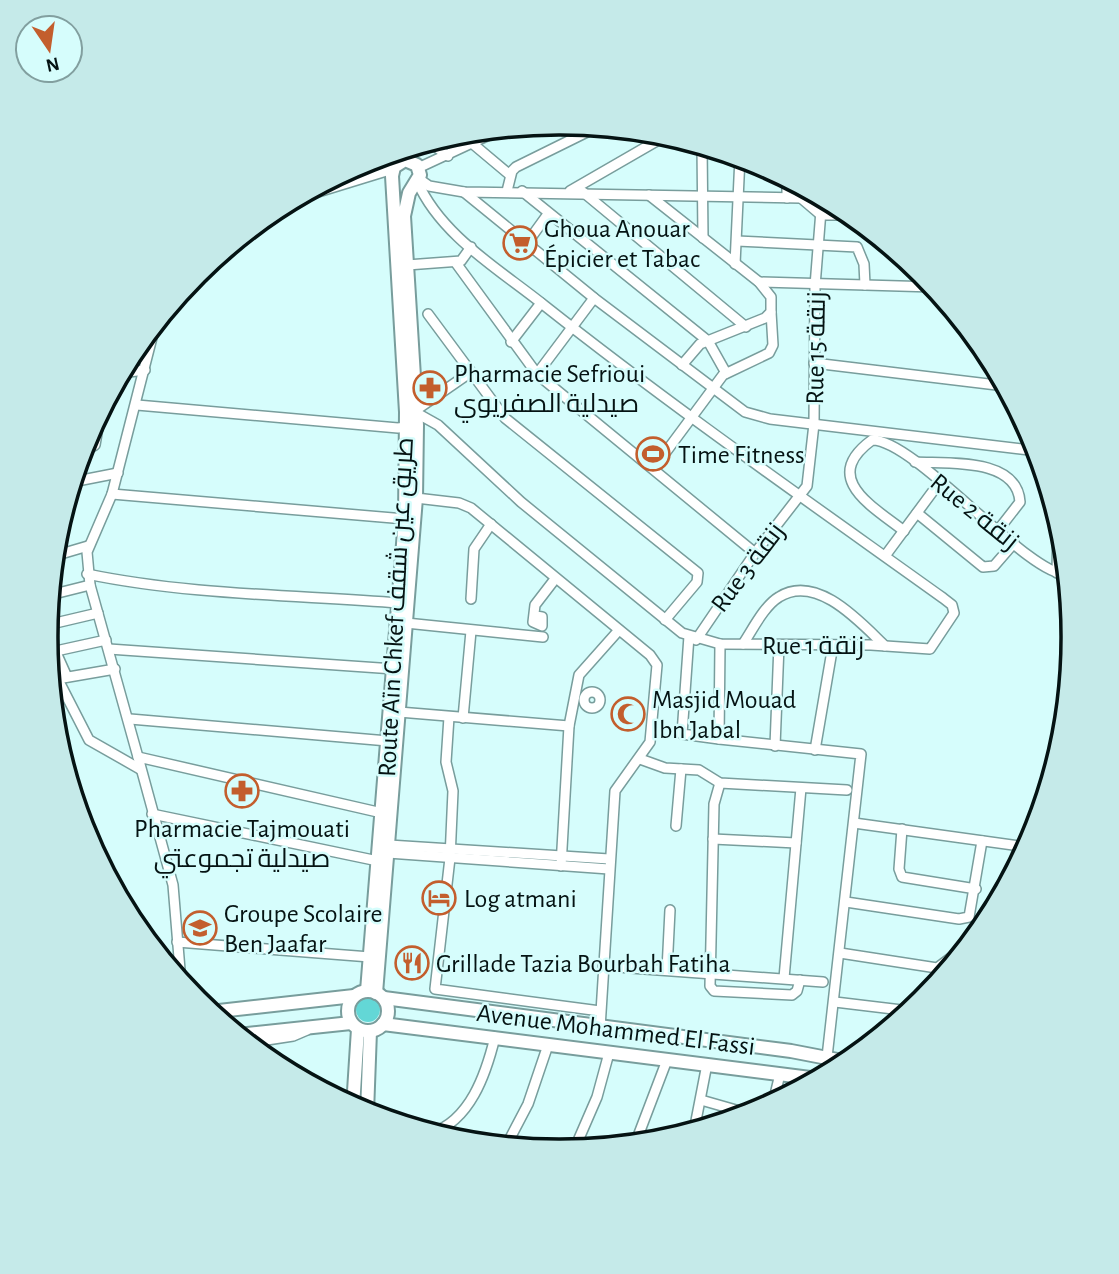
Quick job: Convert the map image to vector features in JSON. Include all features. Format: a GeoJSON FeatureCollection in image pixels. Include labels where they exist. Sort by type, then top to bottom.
{"type":"FeatureCollection","features":[{"type":"Feature","properties":{"kind":"main road","name":"Route Aïn Chkef طريق عين شقف"},"geometry":{"type":"LineString","coordinates":[[370,994],[399,712],[416,498],[393,215],[394,163]]}},
{"type":"Feature","properties":{"kind":"main road","name":"Route Aïn Chkef طريق عين شقف"},"geometry":{"type":"LineString","coordinates":[[411,411],[404,216],[413,170]]}},
{"type":"Feature","properties":{"kind":"main road"},"geometry":{"type":"LineString","coordinates":[[394,172],[405,187],[413,170]]}},
{"type":"Feature","properties":{"kind":"main road"},"geometry":{"type":"LineString","coordinates":[[394,172],[413,170]]}},
{"type":"Feature","properties":{"kind":"main road","name":"Route Aïn Chkef طريق عين شقف"},"geometry":{"type":"LineString","coordinates":[[370,994],[370,957],[385,853],[382,813],[412,426]]}},
{"type":"Feature","properties":{"kind":"main road"},"geometry":{"type":"LineString","coordinates":[[252,1033],[310,1027],[360,1028],[383,1024],[388,1010],[370,994],[348,1006],[360,1028],[366,1101]]}},
{"type":"Feature","properties":{"kind":"main road","name":"Avenue Mohammed El Fassi"},"geometry":{"type":"LineString","coordinates":[[225,1010],[370,994],[434,1006],[832,1058]]}},
{"type":"Feature","properties":{"kind":"main road","name":"Avenue Mohammed El Fassi"},"geometry":{"type":"LineString","coordinates":[[383,1024],[801,1077]]}},
{"type":"Feature","properties":{"kind":"main road"},"geometry":{"type":"LineString","coordinates":[[354,1095],[360,1028]]}},
{"type":"Feature","properties":{"kind":"street"},"geometry":{"type":"LineString","coordinates":[[507,191],[510,175],[516,167],[580,136]]}},
{"type":"Feature","properties":{"kind":"street"},"geometry":{"type":"LineString","coordinates":[[413,170],[473,144],[510,175]]}},
{"type":"Feature","properties":{"kind":"street"},"geometry":{"type":"LineString","coordinates":[[568,192],[651,144]]}},
{"type":"Feature","properties":{"kind":"street"},"geometry":{"type":"LineString","coordinates":[[440,150],[448,156]]}},
{"type":"Feature","properties":{"kind":"street"},"geometry":{"type":"LineString","coordinates":[[702,156],[703,239]]}},
{"type":"Feature","properties":{"kind":"street"},"geometry":{"type":"LineString","coordinates":[[735,264],[740,169]]}},
{"type":"Feature","properties":{"kind":"street"},"geometry":{"type":"LineString","coordinates":[[413,170],[429,186],[464,192],[583,192],[801,198],[821,215],[830,215]]}},
{"type":"Feature","properties":{"kind":"street"},"geometry":{"type":"LineString","coordinates":[[413,170],[439,219],[471,247],[693,418],[885,556],[939,482]]}},
{"type":"Feature","properties":{"kind":"street"},"geometry":{"type":"LineString","coordinates":[[353,180],[394,172]]}},
{"type":"Feature","properties":{"kind":"street"},"geometry":{"type":"LineString","coordinates":[[787,190],[787,198]]}},
{"type":"Feature","properties":{"kind":"street"},"geometry":{"type":"LineString","coordinates":[[522,191],[708,341],[726,373]]}},
{"type":"Feature","properties":{"kind":"street"},"geometry":{"type":"LineString","coordinates":[[464,192],[594,298],[745,412],[759,417],[814,424],[874,437],[1025,450]]}},
{"type":"Feature","properties":{"kind":"street"},"geometry":{"type":"LineString","coordinates":[[583,192],[746,327]]}},
{"type":"Feature","properties":{"kind":"street"},"geometry":{"type":"LineString","coordinates":[[649,195],[759,282],[771,297],[773,345],[769,353],[726,373],[654,468]]}},
{"type":"Feature","properties":{"kind":"street","name":"Rue 15 زنقة"},"geometry":{"type":"LineString","coordinates":[[800,496],[807,486],[814,424],[816,286],[821,209]]}},
{"type":"Feature","properties":{"kind":"street"},"geometry":{"type":"LineString","coordinates":[[527,243],[548,214]]}},
{"type":"Feature","properties":{"kind":"street"},"geometry":{"type":"LineString","coordinates":[[737,241],[858,247],[863,257],[865,285]]}},
{"type":"Feature","properties":{"kind":"street"},"geometry":{"type":"LineString","coordinates":[[407,265],[456,263],[461,261],[471,247]]}},
{"type":"Feature","properties":{"kind":"street"},"geometry":{"type":"LineString","coordinates":[[456,263],[511,342],[537,374],[755,553]]}},
{"type":"Feature","properties":{"kind":"street"},"geometry":{"type":"LineString","coordinates":[[759,282],[816,286],[918,287]]}},
{"type":"Feature","properties":{"kind":"street"},"geometry":{"type":"LineString","coordinates":[[537,374],[594,298]]}},
{"type":"Feature","properties":{"kind":"street"},"geometry":{"type":"LineString","coordinates":[[511,342],[541,303]]}},
{"type":"Feature","properties":{"kind":"street"},"geometry":{"type":"LineString","coordinates":[[682,365],[694,349],[746,327],[771,312]]}},
{"type":"Feature","properties":{"kind":"street"},"geometry":{"type":"LineString","coordinates":[[428,314],[505,418],[698,573],[697,582],[666,620]]}},
{"type":"Feature","properties":{"kind":"street"},"geometry":{"type":"LineString","coordinates":[[151,346],[113,494],[88,546],[87,574],[130,719],[140,769],[173,885],[179,965]]}},
{"type":"Feature","properties":{"kind":"street"},"geometry":{"type":"LineString","coordinates":[[814,363],[993,385]]}},
{"type":"Feature","properties":{"kind":"street"},"geometry":{"type":"LineString","coordinates":[[134,371],[145,370]]}},
{"type":"Feature","properties":{"kind":"street"},"geometry":{"type":"LineString","coordinates":[[471,372],[411,411],[438,425],[501,485],[666,620],[692,638],[682,734],[775,747],[861,754],[827,1057]]}},
{"type":"Feature","properties":{"kind":"street"},"geometry":{"type":"LineString","coordinates":[[137,405],[412,426]]}},
{"type":"Feature","properties":{"kind":"street"},"geometry":{"type":"LineString","coordinates":[[874,437],[856,457],[849,470],[849,479],[856,492],[904,531]]}},
{"type":"Feature","properties":{"kind":"street","name":"Rue 2 زنقة"},"geometry":{"type":"LineString","coordinates":[[874,437],[915,461],[1014,543],[1057,571]]}},
{"type":"Feature","properties":{"kind":"street"},"geometry":{"type":"LineString","coordinates":[[915,461],[982,467],[1009,478],[1017,487],[1020,502],[999,529]]}},
{"type":"Feature","properties":{"kind":"street"},"geometry":{"type":"LineString","coordinates":[[83,480],[118,473]]}},
{"type":"Feature","properties":{"kind":"street"},"geometry":{"type":"LineString","coordinates":[[113,494],[405,519]]}},
{"type":"Feature","properties":{"kind":"street","name":"Rue 3 زنقة"},"geometry":{"type":"LineString","coordinates":[[692,638],[800,496]]}},
{"type":"Feature","properties":{"kind":"street"},"geometry":{"type":"LineString","coordinates":[[416,498],[464,504],[650,655],[657,665],[650,742],[615,790],[600,1028]]}},
{"type":"Feature","properties":{"kind":"street"},"geometry":{"type":"LineString","coordinates":[[917,513],[983,567],[994,566],[1014,543]]}},
{"type":"Feature","properties":{"kind":"street"},"geometry":{"type":"LineString","coordinates":[[471,599],[474,549],[491,524]]}},
{"type":"Feature","properties":{"kind":"street"},"geometry":{"type":"LineString","coordinates":[[65,553],[88,546]]}},
{"type":"Feature","properties":{"kind":"street","name":"Rue 1 زنقة"},"geometry":{"type":"LineString","coordinates":[[692,638],[720,644],[930,649],[954,609],[885,556]]}},
{"type":"Feature","properties":{"kind":"street"},"geometry":{"type":"LineString","coordinates":[[87,574],[187,587],[399,603]]}},
{"type":"Feature","properties":{"kind":"street"},"geometry":{"type":"LineString","coordinates":[[536,616],[535,605],[555,579]]}},
{"type":"Feature","properties":{"kind":"street"},"geometry":{"type":"LineString","coordinates":[[60,592],[90,585]]}},
{"type":"Feature","properties":{"kind":"street"},"geometry":{"type":"LineString","coordinates":[[743,644],[777,598],[797,592],[822,596],[834,603],[885,646]]}},
{"type":"Feature","properties":{"kind":"street"},"geometry":{"type":"LineString","coordinates":[[58,624],[98,613]]}},
{"type":"Feature","properties":{"kind":"street"},"geometry":{"type":"LineString","coordinates":[[406,624],[543,637]]}},
{"type":"Feature","properties":{"kind":"street"},"geometry":{"type":"LineString","coordinates":[[561,862],[570,724],[578,681],[584,667],[620,630]]}},
{"type":"Feature","properties":{"kind":"street"},"geometry":{"type":"LineString","coordinates":[[463,718],[471,631]]}},
{"type":"Feature","properties":{"kind":"street"},"geometry":{"type":"LineString","coordinates":[[58,651],[107,644],[394,669]]}},
{"type":"Feature","properties":{"kind":"street"},"geometry":{"type":"LineString","coordinates":[[720,644],[722,740]]}},
{"type":"Feature","properties":{"kind":"street"},"geometry":{"type":"LineString","coordinates":[[775,747],[779,645]]}},
{"type":"Feature","properties":{"kind":"street"},"geometry":{"type":"LineString","coordinates":[[815,750],[833,645]]}},
{"type":"Feature","properties":{"kind":"street"},"geometry":{"type":"LineString","coordinates":[[59,664],[62,678],[89,740],[140,769]]}},
{"type":"Feature","properties":{"kind":"street"},"geometry":{"type":"LineString","coordinates":[[62,678],[115,669]]}},
{"type":"Feature","properties":{"kind":"street"},"geometry":{"type":"LineString","coordinates":[[59,675],[62,678]]}},
{"type":"Feature","properties":{"kind":"street"},"geometry":{"type":"LineString","coordinates":[[399,712],[570,724],[587,706],[592,708],[599,703],[597,695],[589,694],[578,681]]}},
{"type":"Feature","properties":{"kind":"street"},"geometry":{"type":"LineString","coordinates":[[434,1006],[451,854],[453,791],[446,762],[449,717]]}},
{"type":"Feature","properties":{"kind":"street"},"geometry":{"type":"LineString","coordinates":[[130,719],[388,741]]}},
{"type":"Feature","properties":{"kind":"street"},"geometry":{"type":"LineString","coordinates":[[138,757],[382,813]]}},
{"type":"Feature","properties":{"kind":"street"},"geometry":{"type":"LineString","coordinates":[[640,759],[665,768],[699,770],[720,783],[847,790]]}},
{"type":"Feature","properties":{"kind":"street"},"geometry":{"type":"LineString","coordinates":[[676,825],[681,769]]}},
{"type":"Feature","properties":{"kind":"street"},"geometry":{"type":"LineString","coordinates":[[720,783],[714,804],[708,973],[710,986],[714,991],[792,995],[797,991],[800,980]]}},
{"type":"Feature","properties":{"kind":"street"},"geometry":{"type":"LineString","coordinates":[[783,978],[801,788]]}},
{"type":"Feature","properties":{"kind":"street"},"geometry":{"type":"LineString","coordinates":[[152,814],[385,853],[451,854],[609,864]]}},
{"type":"Feature","properties":{"kind":"street"},"geometry":{"type":"LineString","coordinates":[[854,824],[1016,846]]}},
{"type":"Feature","properties":{"kind":"street"},"geometry":{"type":"LineString","coordinates":[[902,829],[899,869],[902,877],[976,889]]}},
{"type":"Feature","properties":{"kind":"street"},"geometry":{"type":"LineString","coordinates":[[713,839],[796,843]]}},
{"type":"Feature","properties":{"kind":"street"},"geometry":{"type":"LineString","coordinates":[[846,902],[965,919],[971,914],[982,841]]}},
{"type":"Feature","properties":{"kind":"street"},"geometry":{"type":"LineString","coordinates":[[667,970],[670,910]]}},
{"type":"Feature","properties":{"kind":"street"},"geometry":{"type":"LineString","coordinates":[[177,942],[370,957]]}},
{"type":"Feature","properties":{"kind":"street"},"geometry":{"type":"LineString","coordinates":[[840,953],[937,968]]}},
{"type":"Feature","properties":{"kind":"street"},"geometry":{"type":"LineString","coordinates":[[603,966],[823,982]]}},
{"type":"Feature","properties":{"kind":"street"},"geometry":{"type":"LineString","coordinates":[[435,989],[600,1011]]}},
{"type":"Feature","properties":{"kind":"street"},"geometry":{"type":"LineString","coordinates":[[835,1002],[895,1009]]}},
{"type":"Feature","properties":{"kind":"street"},"geometry":{"type":"LineString","coordinates":[[262,1041],[298,1035],[310,1027]]}},
{"type":"Feature","properties":{"kind":"street"},"geometry":{"type":"LineString","coordinates":[[450,1126],[461,1114],[485,1068],[495,1037]]}},
{"type":"Feature","properties":{"kind":"street"},"geometry":{"type":"LineString","coordinates":[[511,1136],[528,1104],[548,1045]]}},
{"type":"Feature","properties":{"kind":"street"},"geometry":{"type":"LineString","coordinates":[[579,1138],[597,1097],[609,1053]]}},
{"type":"Feature","properties":{"kind":"street"},"geometry":{"type":"LineString","coordinates":[[640,1132],[667,1060]]}},
{"type":"Feature","properties":{"kind":"street"},"geometry":{"type":"LineString","coordinates":[[697,1120],[707,1064]]}},
{"type":"Feature","properties":{"kind":"street"},"geometry":{"type":"LineString","coordinates":[[776,1089],[780,1074]]}},
{"type":"Feature","properties":{"kind":"street"},"geometry":{"type":"LineString","coordinates":[[701,1100],[731,1109]]}},
{"type":"Feature","properties":{"kind":"shaded area"},"geometry":{"type":"Polygon","coordinates":[[[363,998],[373,998],[380,1005],[380,1015],[373,1022],[363,1022],[356,1015],[356,1005],[363,998]]]}},
{"type":"Feature","properties":{"kind":"place","name":"Ghoua Anouar Épicier et Tabac"},"geometry":{"type":"Point","coordinates":[520,243]}},
{"type":"Feature","properties":{"kind":"place","name":"Pharmacie Sefrioui صيدلية الصفريوي"},"geometry":{"type":"Point","coordinates":[430,388]}},
{"type":"Feature","properties":{"kind":"place","name":"Time Fitness"},"geometry":{"type":"Point","coordinates":[653,454]}},
{"type":"Feature","properties":{"kind":"place","name":"Masjid Mouad Ibn Jabal"},"geometry":{"type":"Point","coordinates":[628,714]}},
{"type":"Feature","properties":{"kind":"place","name":"Pharmacie Tajmouati صيدلية تجموعتي"},"geometry":{"type":"Point","coordinates":[242,791]}},
{"type":"Feature","properties":{"kind":"place","name":"Log atmani"},"geometry":{"type":"Point","coordinates":[439,898]}},
{"type":"Feature","properties":{"kind":"place","name":"Groupe Scolaire Ben Jaafar"},"geometry":{"type":"Point","coordinates":[200,928]}},
{"type":"Feature","properties":{"kind":"place","name":"Grillade Tazia Bourbah Fatiha"},"geometry":{"type":"Point","coordinates":[412,963]}}]}
